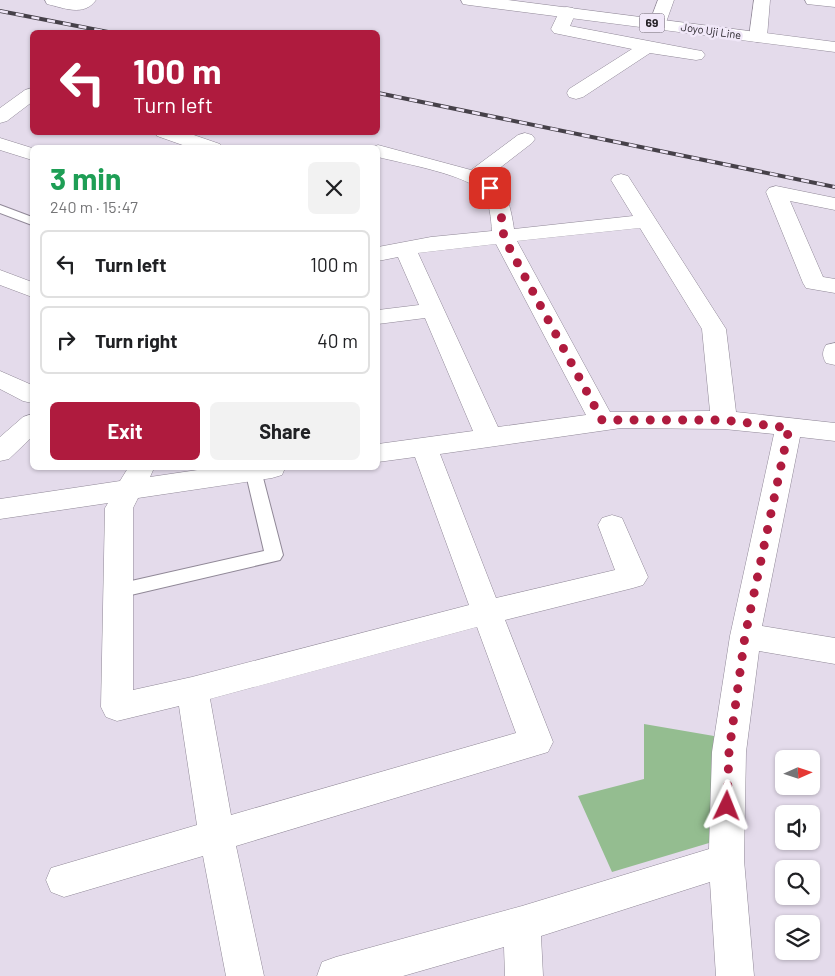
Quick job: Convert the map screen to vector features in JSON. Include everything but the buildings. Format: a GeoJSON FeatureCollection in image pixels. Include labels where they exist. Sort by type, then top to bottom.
{"type":"FeatureCollection","features":[{"type":"Feature","properties":{"kind":"street"},"geometry":{"type":"LineString","coordinates":[[53,0],[79,6],[88,0]]}},
{"type":"Feature","properties":{"kind":"street","name":"Joyo Uji Line"},"geometry":{"type":"LineString","coordinates":[[469,0],[835,47]]}},
{"type":"Feature","properties":{"kind":"street"},"geometry":{"type":"LineString","coordinates":[[658,24],[666,0]]}},
{"type":"Feature","properties":{"kind":"street"},"geometry":{"type":"LineString","coordinates":[[758,37],[762,0]]}},
{"type":"Feature","properties":{"kind":"street"},"geometry":{"type":"LineString","coordinates":[[813,0],[835,2]]}},
{"type":"Feature","properties":{"kind":"street"},"geometry":{"type":"LineString","coordinates":[[567,12],[560,29],[696,55]]}},
{"type":"Feature","properties":{"kind":"street"},"geometry":{"type":"LineString","coordinates":[[576,93],[647,47]]}},
{"type":"Feature","properties":{"kind":"street"},"geometry":{"type":"LineString","coordinates":[[30,78],[20,85],[30,92]]}},
{"type":"Feature","properties":{"kind":"street"},"geometry":{"type":"LineString","coordinates":[[0,117],[30,94]]}},
{"type":"Feature","properties":{"kind":"street"},"geometry":{"type":"LineString","coordinates":[[173,135],[204,145]]}},
{"type":"Feature","properties":{"kind":"street"},"geometry":{"type":"LineString","coordinates":[[369,145],[384,137],[379,135]]}},
{"type":"Feature","properties":{"kind":"street"},"geometry":{"type":"LineString","coordinates":[[475,177],[525,139]]}},
{"type":"Feature","properties":{"kind":"street"},"geometry":{"type":"LineString","coordinates":[[0,144],[30,153]]}},
{"type":"Feature","properties":{"kind":"street"},"geometry":{"type":"LineString","coordinates":[[380,151],[475,177],[490,188],[500,206],[504,238],[602,420]]}},
{"type":"Feature","properties":{"kind":"street"},"geometry":{"type":"LineString","coordinates":[[621,180],[714,329],[724,420]]}},
{"type":"Feature","properties":{"kind":"street"},"geometry":{"type":"LineString","coordinates":[[835,204],[776,192],[814,283],[835,286]]}},
{"type":"Feature","properties":{"kind":"street"},"geometry":{"type":"LineString","coordinates":[[380,254],[405,248],[646,221]]}},
{"type":"Feature","properties":{"kind":"street"},"geometry":{"type":"LineString","coordinates":[[405,248],[489,436]]}},
{"type":"Feature","properties":{"kind":"street"},"geometry":{"type":"LineString","coordinates":[[0,277],[30,289]]}},
{"type":"Feature","properties":{"kind":"street"},"geometry":{"type":"LineString","coordinates":[[380,317],[433,310]]}},
{"type":"Feature","properties":{"kind":"street"},"geometry":{"type":"LineString","coordinates":[[835,351],[835,357]]}},
{"type":"Feature","properties":{"kind":"street"},"geometry":{"type":"LineString","coordinates":[[0,379],[30,394]]}},
{"type":"Feature","properties":{"kind":"street"},"geometry":{"type":"LineString","coordinates":[[380,453],[602,420],[724,420],[835,432]]}},
{"type":"Feature","properties":{"kind":"street"},"geometry":{"type":"LineString","coordinates":[[0,452],[30,425]]}},
{"type":"Feature","properties":{"kind":"street"},"geometry":{"type":"LineString","coordinates":[[735,976],[726,860],[729,752],[745,636],[789,428]]}},
{"type":"Feature","properties":{"kind":"street"},"geometry":{"type":"LineString","coordinates":[[64,880],[217,837],[536,742],[424,446]]}},
{"type":"Feature","properties":{"kind":"street"},"geometry":{"type":"LineString","coordinates":[[3,515],[135,478],[248,470]]}},
{"type":"Feature","properties":{"kind":"street"},"geometry":{"type":"LineString","coordinates":[[135,478],[119,508],[118,707],[192,690],[488,612],[632,577],[612,525]]}},
{"type":"Feature","properties":{"kind":"street"},"geometry":{"type":"LineString","coordinates":[[745,636],[835,651]]}},
{"type":"Feature","properties":{"kind":"street"},"geometry":{"type":"LineString","coordinates":[[192,690],[217,837],[245,976]]}},
{"type":"Feature","properties":{"kind":"street"},"geometry":{"type":"LineString","coordinates":[[336,976],[522,924],[726,860]]}},
{"type":"Feature","properties":{"kind":"street"},"geometry":{"type":"LineString","coordinates":[[522,924],[524,976]]}},
{"type":"Feature","properties":{"kind":"lane"},"geometry":{"type":"LineString","coordinates":[[0,209],[30,219]]}},
{"type":"Feature","properties":{"kind":"lane"},"geometry":{"type":"LineString","coordinates":[[118,591],[274,555],[262,470]]}},
{"type":"Feature","properties":{"kind":"green space"},"geometry":{"type":"Polygon","coordinates":[[[644,724],[714,736],[709,843],[612,872],[578,796],[644,779],[644,724]]]}},
{"type":"Feature","properties":{"kind":"railway"},"geometry":{"type":"LineString","coordinates":[[0,11],[98,30]]}},
{"type":"Feature","properties":{"kind":"railway"},"geometry":{"type":"LineString","coordinates":[[380,93],[835,187]]}},
{"type":"Feature","properties":{"kind":"route"},"geometry":{"type":"LineString","coordinates":[[490,188],[500,206],[504,238],[602,420],[724,420],[789,428],[745,636],[729,752],[727,806]]}}]}
